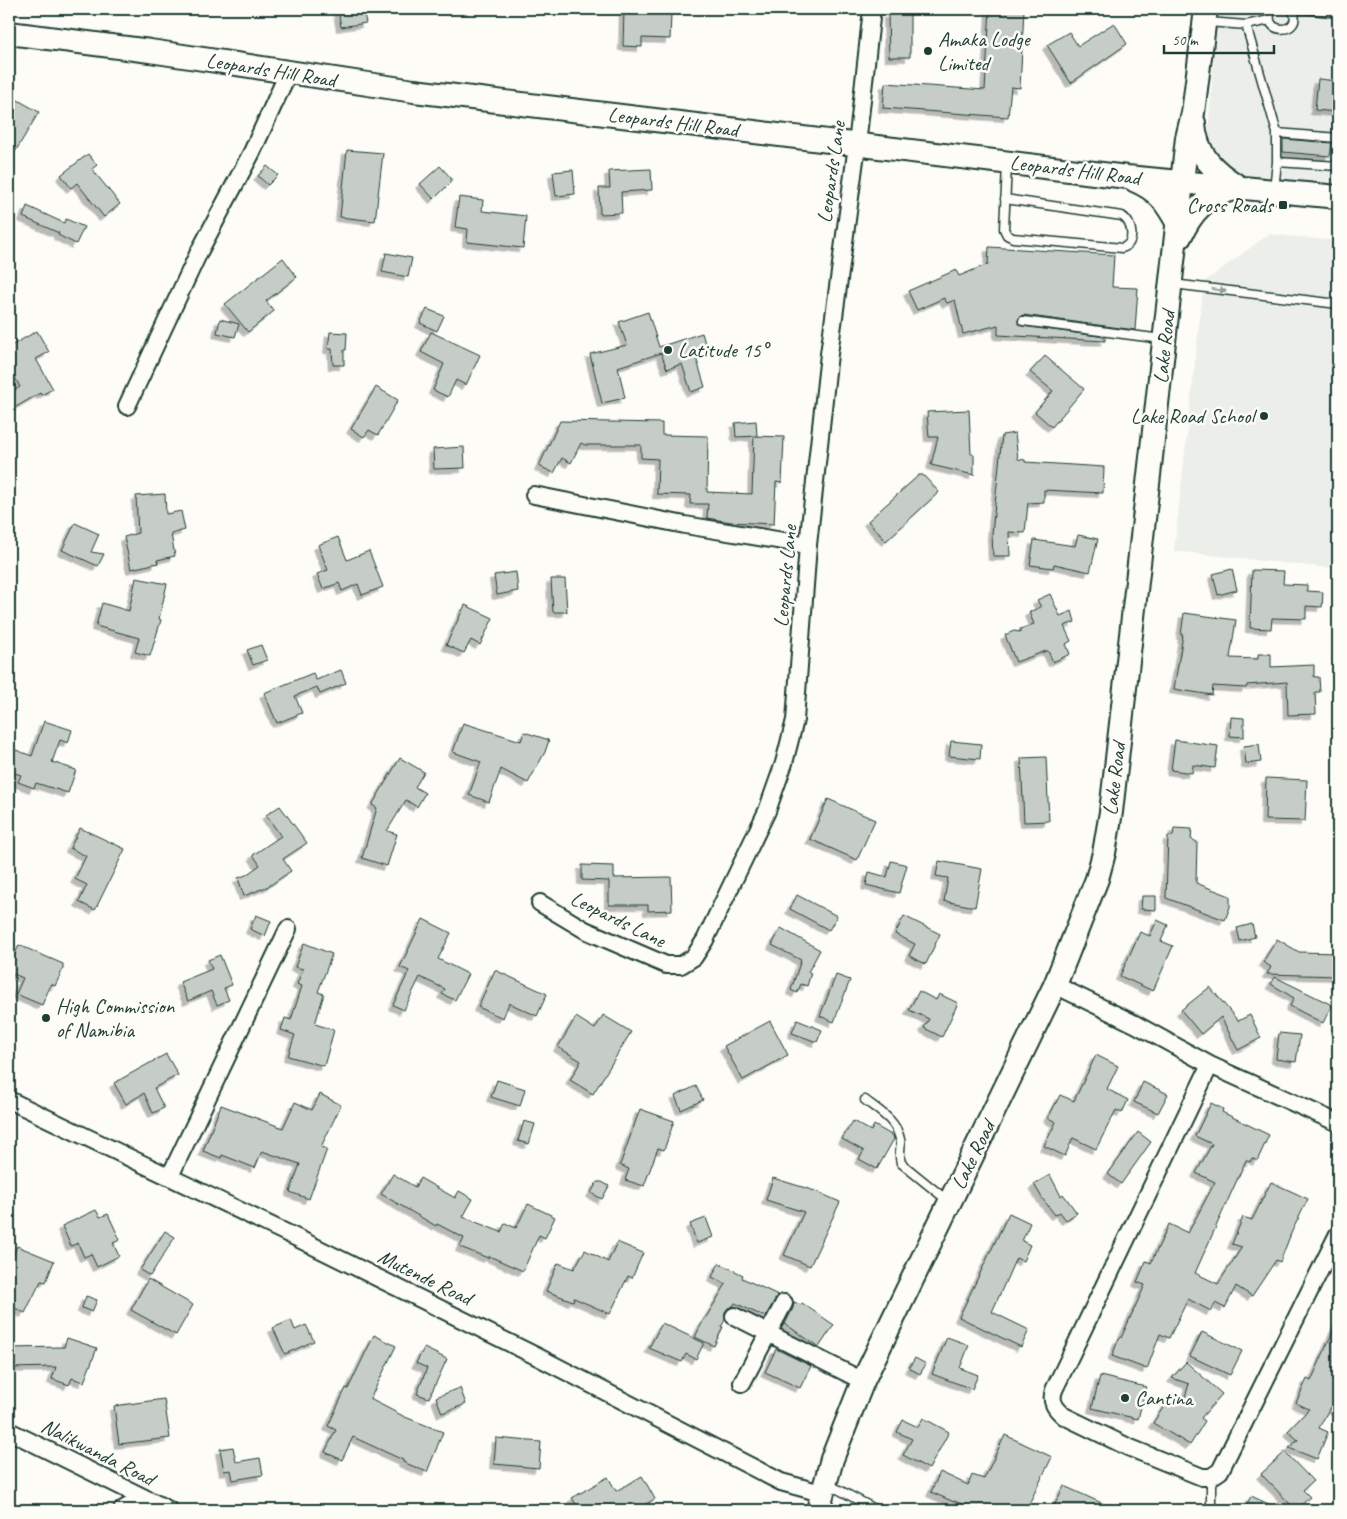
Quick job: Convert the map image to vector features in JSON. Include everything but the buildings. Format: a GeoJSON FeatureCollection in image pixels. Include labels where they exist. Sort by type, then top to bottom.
{"type":"FeatureCollection","features":[{"type":"Feature","properties":{"kind":"main road","name":"Lake Road"},"geometry":{"type":"LineString","coordinates":[[821,1495],[863,1381],[1055,984],[1097,879],[1107,837],[1114,783],[1187,138],[1193,113],[1206,15]]}},
{"type":"Feature","properties":{"kind":"main road","name":"Leopards Hill Road"},"geometry":{"type":"LineString","coordinates":[[10,35],[150,51],[414,91],[1128,177],[1338,197]]}},
{"type":"Feature","properties":{"kind":"main road"},"geometry":{"type":"LineString","coordinates":[[1193,113],[1194,137],[1205,159],[1220,176],[1240,188]]}},
{"type":"Feature","properties":{"kind":"main road"},"geometry":{"type":"LineString","coordinates":[[1128,177],[1142,176],[1156,171],[1174,157],[1187,138]]}},
{"type":"Feature","properties":{"kind":"main road"},"geometry":{"type":"LineString","coordinates":[[1128,177],[1144,184],[1158,194],[1169,208],[1176,235]]}},
{"type":"Feature","properties":{"kind":"main road"},"geometry":{"type":"LineString","coordinates":[[1176,235],[1193,213],[1206,201],[1222,192],[1240,188]]}},
{"type":"Feature","properties":{"kind":"street","name":"Leopards Lane"},"geometry":{"type":"LineString","coordinates":[[540,902],[584,930],[666,965],[682,965],[694,957],[706,940],[767,811],[784,763],[795,720],[808,545],[829,354],[857,145],[872,9]]}},
{"type":"Feature","properties":{"kind":"street"},"geometry":{"type":"LineString","coordinates":[[127,406],[199,252],[252,152],[288,73]]}},
{"type":"Feature","properties":{"kind":"street"},"geometry":{"type":"LineString","coordinates":[[534,495],[685,525],[808,545]]}},
{"type":"Feature","properties":{"kind":"street"},"geometry":{"type":"LineString","coordinates":[[170,1176],[288,929]]}},
{"type":"Feature","properties":{"kind":"street"},"geometry":{"type":"LineString","coordinates":[[1055,984],[1135,1024],[1210,1065],[1338,1123]]}},
{"type":"Feature","properties":{"kind":"street"},"geometry":{"type":"LineString","coordinates":[[1210,1065],[1052,1396],[1057,1410],[1072,1420],[1128,1447],[1202,1477],[1211,1477],[1220,1471],[1338,1234]]}},
{"type":"Feature","properties":{"kind":"street","name":"Mutende Road"},"geometry":{"type":"LineString","coordinates":[[9,1100],[170,1176],[529,1353],[781,1482],[821,1495]]}},
{"type":"Feature","properties":{"kind":"street"},"geometry":{"type":"LineString","coordinates":[[742,1384],[784,1303]]}},
{"type":"Feature","properties":{"kind":"street"},"geometry":{"type":"LineString","coordinates":[[734,1316],[863,1381]]}},
{"type":"Feature","properties":{"kind":"street","name":"Nalikwanda Road"},"geometry":{"type":"LineString","coordinates":[[9,1431],[169,1510]]}},
{"type":"Feature","properties":{"kind":"street"},"geometry":{"type":"LineString","coordinates":[[122,1510],[142,1498]]}},
{"type":"Feature","properties":{"kind":"lane"},"geometry":{"type":"LineString","coordinates":[[1272,9],[1269,14],[1270,20],[1273,26],[1278,29],[1290,27],[1294,22],[1295,15],[1293,9],[1338,13]]}},
{"type":"Feature","properties":{"kind":"lane"},"geometry":{"type":"LineString","coordinates":[[1206,15],[1212,24],[1246,26],[1270,20]]}},
{"type":"Feature","properties":{"kind":"lane"},"geometry":{"type":"LineString","coordinates":[[1246,26],[1277,133],[1277,162],[1273,191]]}},
{"type":"Feature","properties":{"kind":"lane"},"geometry":{"type":"LineString","coordinates":[[1277,133],[1338,138]]}},
{"type":"Feature","properties":{"kind":"lane"},"geometry":{"type":"LineString","coordinates":[[1277,162],[1338,166]]}},
{"type":"Feature","properties":{"kind":"lane"},"geometry":{"type":"LineString","coordinates":[[1005,199],[1122,216],[1131,224],[1131,242],[1128,247],[1122,248],[1013,238],[1007,235],[1004,229],[1005,199],[1007,163]]}},
{"type":"Feature","properties":{"kind":"lane"},"geometry":{"type":"LineString","coordinates":[[1171,284],[1338,304]]}},
{"type":"Feature","properties":{"kind":"lane"},"geometry":{"type":"LineString","coordinates":[[1023,321],[1164,339]]}},
{"type":"Feature","properties":{"kind":"lane"},"geometry":{"type":"LineString","coordinates":[[866,1100],[890,1119],[901,1140],[898,1154],[901,1163],[950,1202]]}},
{"type":"Feature","properties":{"kind":"lane"},"geometry":{"type":"LineString","coordinates":[[1211,1477],[1211,1510]]}},
{"type":"Feature","properties":{"kind":"lane"},"geometry":{"type":"LineString","coordinates":[[821,1495],[874,1510]]}},
{"type":"Feature","properties":{"kind":"shaded area"},"geometry":{"type":"Polygon","coordinates":[[[1218,9],[1338,9],[1338,190],[1230,179],[1215,161],[1208,135],[1218,9]]]}},
{"type":"Feature","properties":{"kind":"shaded area","name":"Lake Road School"},"geometry":{"type":"Polygon","coordinates":[[[1269,234],[1338,241],[1338,569],[1174,551],[1204,282],[1269,234]]]}},
{"type":"Feature","properties":{"kind":"place","name":"Amaka Lodge Limited"},"geometry":{"type":"Point","coordinates":[928,51]}},
{"type":"Feature","properties":{"kind":"place","name":"Cross Roads"},"geometry":{"type":"Point","coordinates":[1283,205]}},
{"type":"Feature","properties":{"kind":"place","name":"Latitude 15°"},"geometry":{"type":"Point","coordinates":[668,350]}},
{"type":"Feature","properties":{"kind":"place","name":"Lake Road School"},"geometry":{"type":"Point","coordinates":[1264,416]}},
{"type":"Feature","properties":{"kind":"place","name":"High Commission of Namibia"},"geometry":{"type":"Point","coordinates":[46,1018]}},
{"type":"Feature","properties":{"kind":"place","name":"Cantina"},"geometry":{"type":"Point","coordinates":[1125,1398]}}]}
